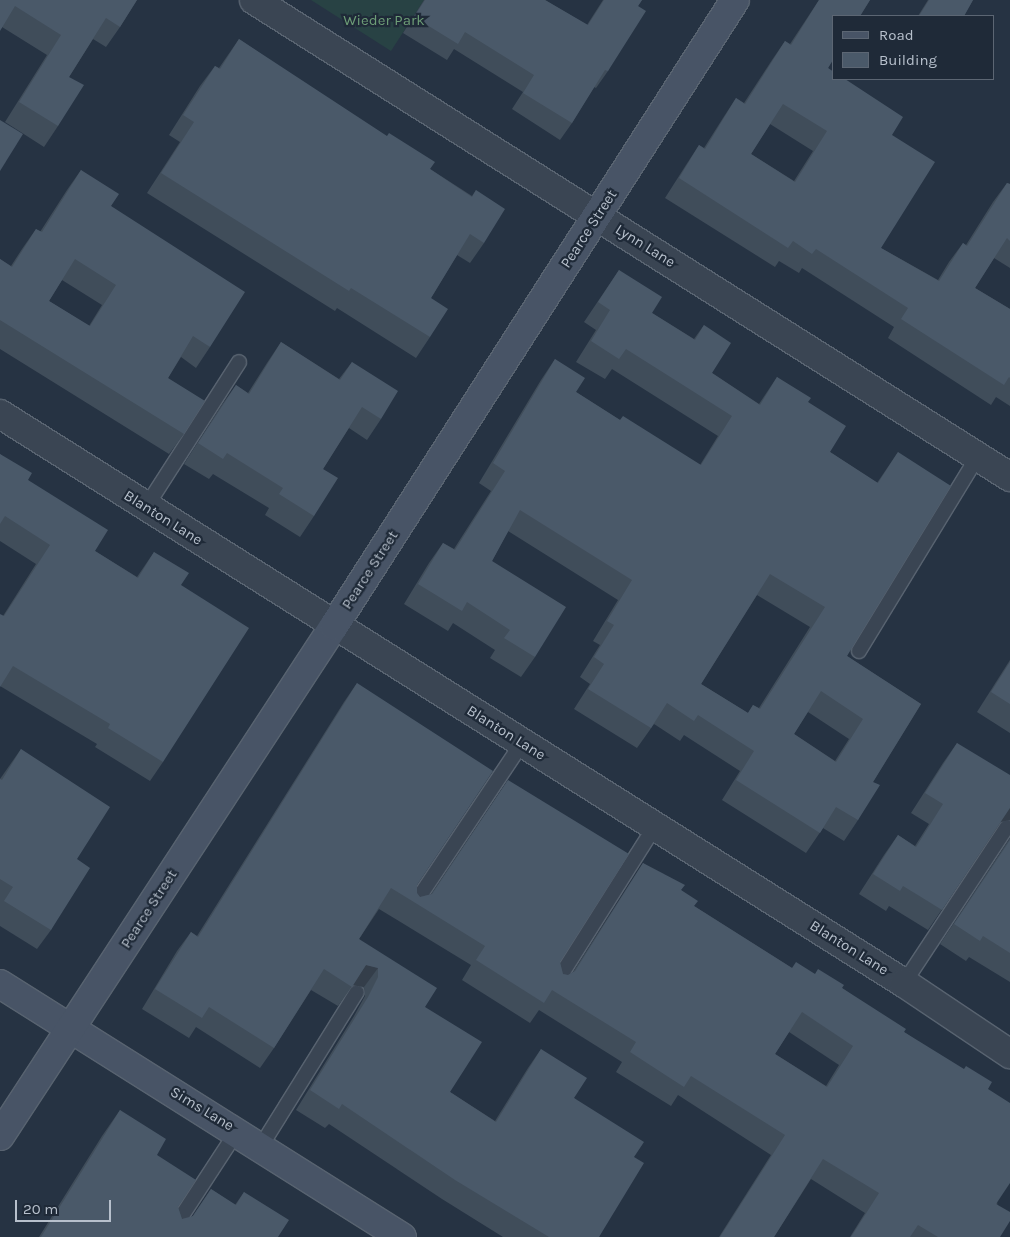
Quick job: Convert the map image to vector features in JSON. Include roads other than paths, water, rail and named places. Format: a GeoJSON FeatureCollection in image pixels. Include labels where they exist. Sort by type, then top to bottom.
{"type":"FeatureCollection","features":[{"type":"Feature","properties":{"kind":"street","name":"Lynn Lane"},"geometry":{"type":"LineString","coordinates":[[254,0],[1010,477]]}},
{"type":"Feature","properties":{"kind":"street","name":"Pearce Street"},"geometry":{"type":"LineString","coordinates":[[0,1136],[334,626],[735,0]]}},
{"type":"Feature","properties":{"kind":"street","name":"Blanton Lane"},"geometry":{"type":"LineString","coordinates":[[0,414],[904,983],[1010,1054]]}},
{"type":"Feature","properties":{"kind":"street","name":"Sims Lane"},"geometry":{"type":"LineString","coordinates":[[0,984],[261,1146],[402,1237]]}},
{"type":"Feature","properties":{"kind":"lane"},"geometry":{"type":"LineString","coordinates":[[146,507],[239,362]]}},
{"type":"Feature","properties":{"kind":"lane"},"geometry":{"type":"LineString","coordinates":[[859,651],[978,456]]}},
{"type":"Feature","properties":{"kind":"lane"},"geometry":{"type":"LineString","coordinates":[[412,909],[522,743]]}},
{"type":"Feature","properties":{"kind":"lane"},"geometry":{"type":"LineString","coordinates":[[554,986],[654,826]]}},
{"type":"Feature","properties":{"kind":"lane"},"geometry":{"type":"LineString","coordinates":[[904,983],[1007,827]]}},
{"type":"Feature","properties":{"kind":"lane"},"geometry":{"type":"LineString","coordinates":[[261,1146],[356,992]]}},
{"type":"Feature","properties":{"kind":"lane"},"geometry":{"type":"LineString","coordinates":[[168,1237],[237,1131]]}},
{"type":"Feature","properties":{"kind":"park label","name":"Wieder Park"},"geometry":{"type":"Point","coordinates":[384,21]}}]}
